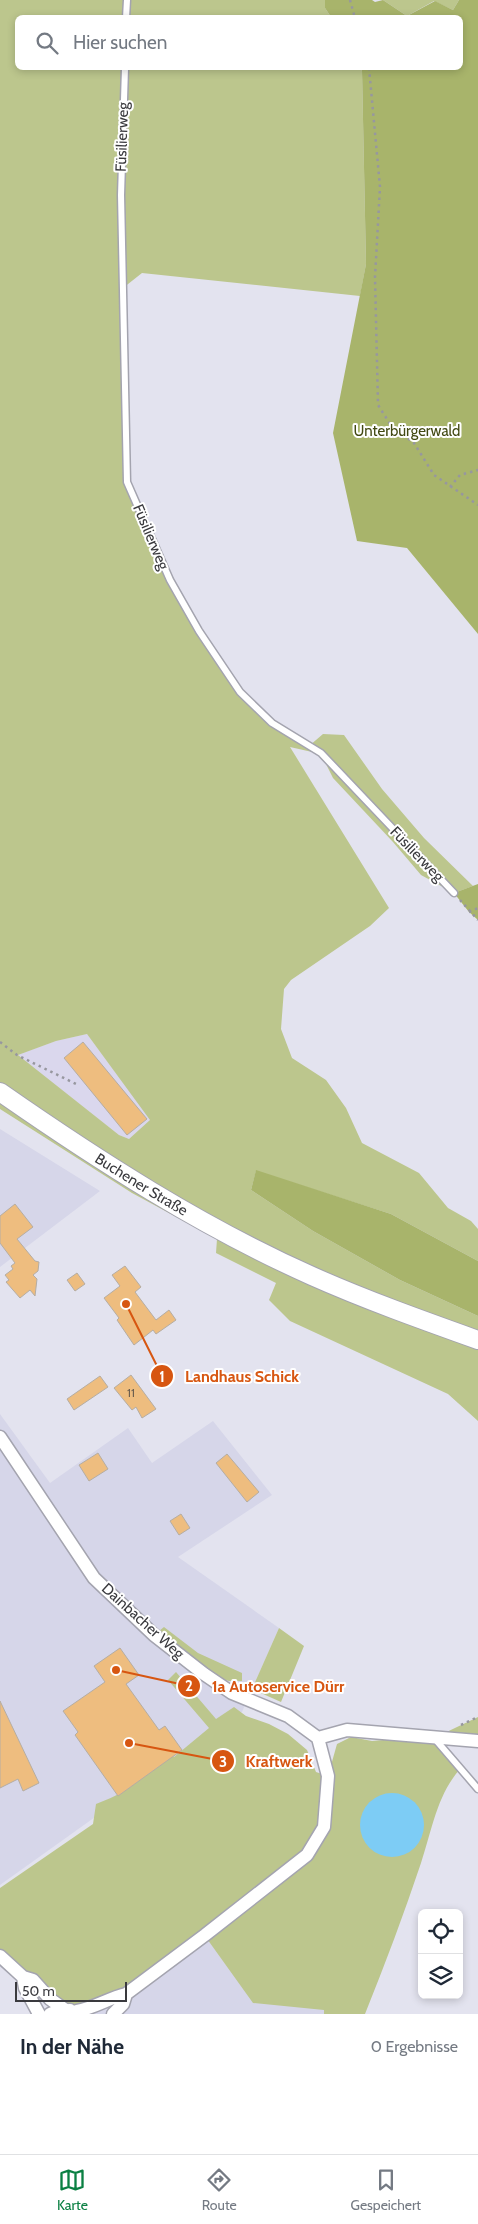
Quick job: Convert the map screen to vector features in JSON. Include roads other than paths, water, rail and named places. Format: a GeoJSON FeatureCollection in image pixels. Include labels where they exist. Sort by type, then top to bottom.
{"type":"FeatureCollection","features":[{"type":"Feature","properties":{"kind":"main road","name":"Buchener Straße"},"geometry":{"type":"LineString","coordinates":[[0,1092],[80,1148],[154,1193],[233,1237],[290,1265],[393,1310],[478,1340]]}},
{"type":"Feature","properties":{"kind":"street","name":"Dainbacher Weg"},"geometry":{"type":"LineString","coordinates":[[0,1437],[94,1578],[154,1635],[232,1693],[288,1716],[318,1738]]}},
{"type":"Feature","properties":{"kind":"street"},"geometry":{"type":"LineString","coordinates":[[0,1956],[23,1977],[33,1980],[50,1999],[64,2010],[79,2013],[126,1994],[307,1855],[324,1827],[328,1776],[318,1738],[347,1730],[478,1741]]}},
{"type":"Feature","properties":{"kind":"street"},"geometry":{"type":"LineString","coordinates":[[23,1977],[25,1988],[39,2014]]}},
{"type":"Feature","properties":{"kind":"street"},"geometry":{"type":"LineString","coordinates":[[113,2014],[123,2004],[126,1994]]}},
{"type":"Feature","properties":{"kind":"street"},"geometry":{"type":"LineString","coordinates":[[50,2014],[64,2010]]}},
{"type":"Feature","properties":{"kind":"lane"},"geometry":{"type":"LineString","coordinates":[[126,0],[126,15]]}},
{"type":"Feature","properties":{"kind":"lane","name":"Füsilierweg"},"geometry":{"type":"LineString","coordinates":[[124,70],[121,195],[127,482],[170,580],[199,631],[240,692],[272,723],[321,754],[454,893]]}},
{"type":"Feature","properties":{"kind":"lane"},"geometry":{"type":"LineString","coordinates":[[434,1738],[478,1789]]}},
{"type":"Feature","properties":{"kind":"water"},"geometry":{"type":"Polygon","coordinates":[[[392,1793],[410,1799],[418,1807],[424,1825],[418,1843],[410,1851],[392,1857],[374,1851],[366,1843],[360,1825],[366,1807],[374,1799],[392,1793]]]}},
{"type":"Feature","properties":{"kind":"place","name":"Landhaus Schick"},"geometry":{"type":"Point","coordinates":[126,1304]}},
{"type":"Feature","properties":{"kind":"place","name":"1a Autoservice Dürr"},"geometry":{"type":"Point","coordinates":[116,1670]}},
{"type":"Feature","properties":{"kind":"place","name":"Kraftwerk"},"geometry":{"type":"Point","coordinates":[129,1743]}},
{"type":"Feature","properties":{"kind":"park label","name":"Unterbürgerwald"},"geometry":{"type":"Point","coordinates":[407,431]}}]}
